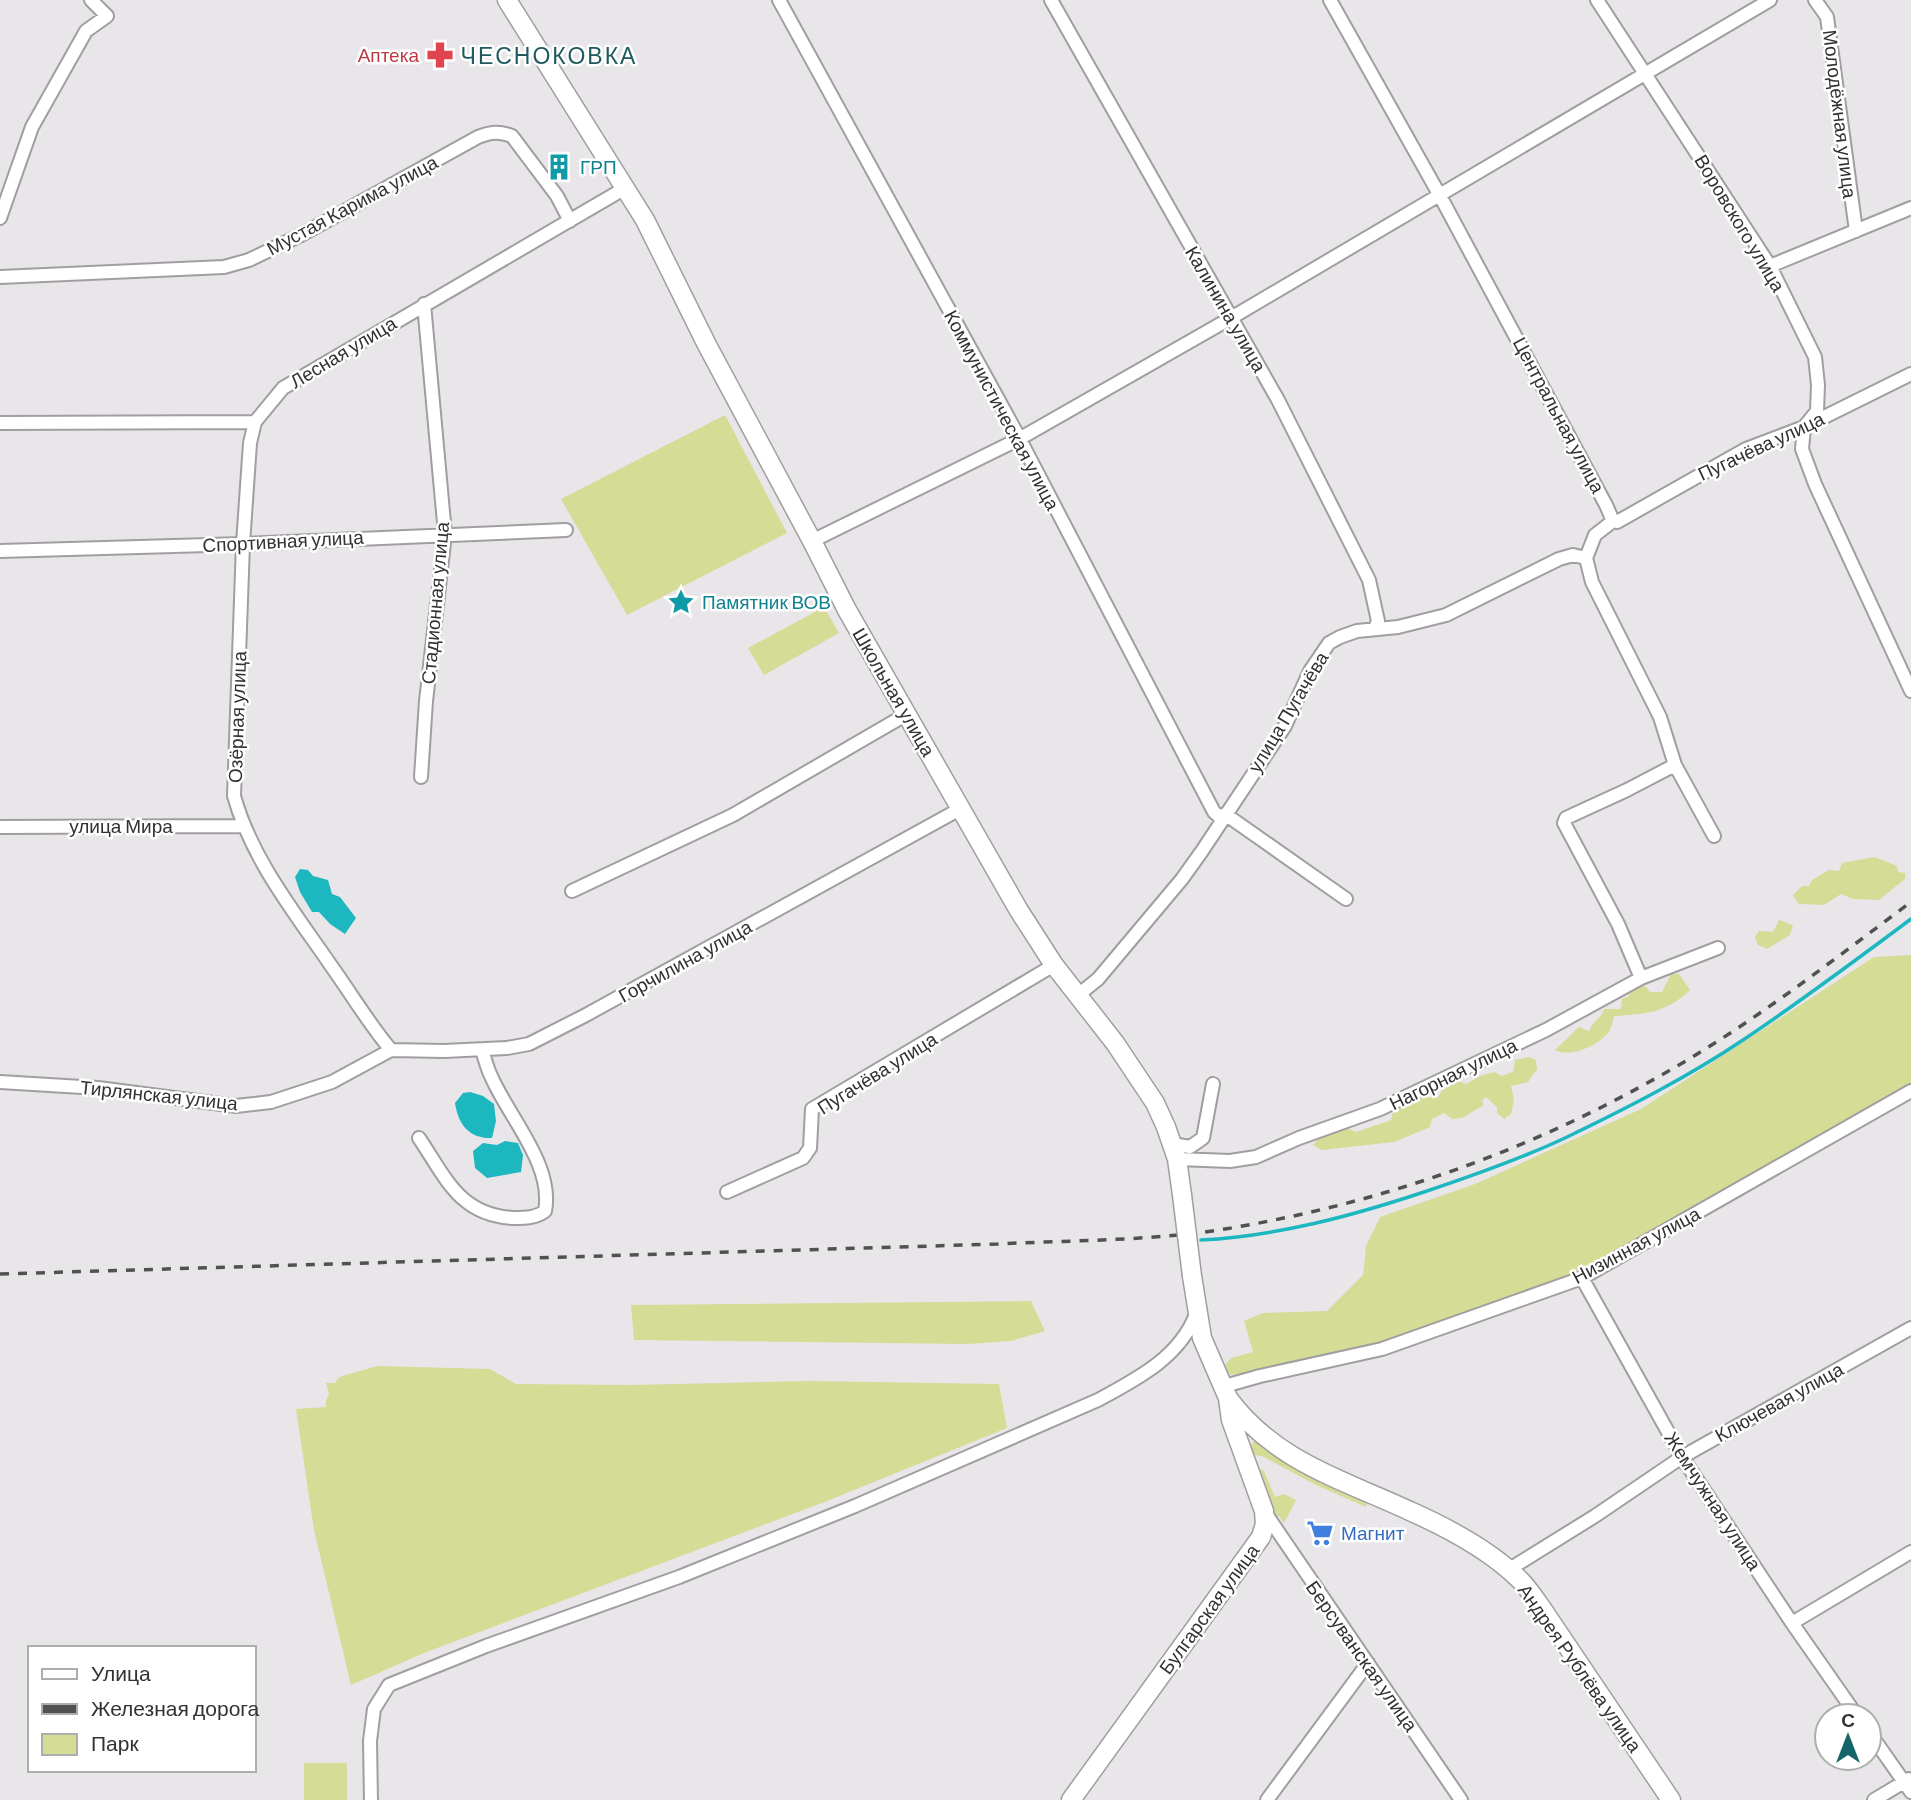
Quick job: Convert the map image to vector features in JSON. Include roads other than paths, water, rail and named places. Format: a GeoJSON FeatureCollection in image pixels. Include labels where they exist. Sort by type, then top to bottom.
{"type":"FeatureCollection","features":[{"type":"Feature","properties":{"kind":"street"},"geometry":{"type":"LineString","coordinates":[[0,218],[3,201],[32,127],[86,31],[107,16],[91,0]]}},
{"type":"Feature","properties":{"kind":"street","name":"Школьная улица"},"geometry":{"type":"LineString","coordinates":[[508,0],[627,187],[847,610],[1018,909],[1054,965],[1138,1075],[1155,1103],[1174,1152],[1197,1313]]}},
{"type":"Feature","properties":{"kind":"street","name":"Калинина улица"},"geometry":{"type":"LineString","coordinates":[[1051,0],[1278,400],[1369,580],[1378,621],[1375,628]]}},
{"type":"Feature","properties":{"kind":"street","name":"Центральная улица"},"geometry":{"type":"LineString","coordinates":[[1330,0],[1591,473],[1613,521]]}},
{"type":"Feature","properties":{"kind":"street","name":"Воровского улица"},"geometry":{"type":"LineString","coordinates":[[1597,0],[1770,266],[1815,357],[1818,411],[1804,427],[1802,449],[1815,484],[1911,691]]}},
{"type":"Feature","properties":{"kind":"street"},"geometry":{"type":"LineString","coordinates":[[813,541],[1019,439],[1231,318],[1770,0]]}},
{"type":"Feature","properties":{"kind":"street","name":"Молодёжная улица"},"geometry":{"type":"LineString","coordinates":[[1815,0],[1827,17],[1856,231]]}},
{"type":"Feature","properties":{"kind":"street","name":"Коммунистическая улица"},"geometry":{"type":"LineString","coordinates":[[784,2],[1019,439],[1214,812],[1224,817]]}},
{"type":"Feature","properties":{"kind":"street","name":"Мустая Карима улица"},"geometry":{"type":"LineString","coordinates":[[0,277],[224,267],[249,260],[303,234],[490,132],[512,136],[557,196],[570,221]]}},
{"type":"Feature","properties":{"kind":"street","name":"Лесная улица"},"geometry":{"type":"LineString","coordinates":[[255,422],[283,388],[627,187]]}},
{"type":"Feature","properties":{"kind":"street"},"geometry":{"type":"LineString","coordinates":[[1770,266],[1911,208]]}},
{"type":"Feature","properties":{"kind":"street","name":"Стадионная улица"},"geometry":{"type":"LineString","coordinates":[[421,777],[426,701],[445,534],[424,304]]}},
{"type":"Feature","properties":{"kind":"street","name":"Пугачёва улица"},"geometry":{"type":"LineString","coordinates":[[1613,521],[1617,522],[1746,449],[1804,427],[1911,374]]}},
{"type":"Feature","properties":{"kind":"street"},"geometry":{"type":"LineString","coordinates":[[0,423],[255,422]]}},
{"type":"Feature","properties":{"kind":"street","name":"Озёрная улица"},"geometry":{"type":"LineString","coordinates":[[255,422],[250,443],[243,544],[233,796],[242,826],[279,891],[368,1024],[391,1050]]}},
{"type":"Feature","properties":{"kind":"street"},"geometry":{"type":"LineString","coordinates":[[1613,521],[1595,535],[1586,558],[1592,582],[1660,717],[1675,765],[1714,836]]}},
{"type":"Feature","properties":{"kind":"street","name":"Спортивная улица"},"geometry":{"type":"LineString","coordinates":[[0,551],[243,544],[445,534],[517,534],[566,530]]}},
{"type":"Feature","properties":{"kind":"street","name":"улица Пугачёва"},"geometry":{"type":"LineString","coordinates":[[1077,996],[1098,979],[1173,889],[1285,726],[1310,671],[1322,652],[1340,636],[1375,628],[1398,627],[1446,615],[1559,559],[1573,555],[1586,558]]}},
{"type":"Feature","properties":{"kind":"street"},"geometry":{"type":"LineString","coordinates":[[572,891],[733,815],[907,714]]}},
{"type":"Feature","properties":{"kind":"street"},"geometry":{"type":"LineString","coordinates":[[1641,978],[1618,924],[1564,824],[1566,818],[1675,765]]}},
{"type":"Feature","properties":{"kind":"street","name":"Горчилина улица"},"geometry":{"type":"LineString","coordinates":[[391,1050],[482,1050],[529,1044],[960,809]]}},
{"type":"Feature","properties":{"kind":"street"},"geometry":{"type":"LineString","coordinates":[[1224,817],[1346,899]]}},
{"type":"Feature","properties":{"kind":"street","name":"улица Мира"},"geometry":{"type":"LineString","coordinates":[[0,827],[242,826]]}},
{"type":"Feature","properties":{"kind":"street","name":"Нагорная улица"},"geometry":{"type":"LineString","coordinates":[[1174,1152],[1230,1161],[1256,1157],[1299,1138],[1380,1109],[1546,1030],[1641,978],[1718,948]]}},
{"type":"Feature","properties":{"kind":"street","name":"Пугачёва улица"},"geometry":{"type":"LineString","coordinates":[[727,1192],[803,1158],[810,1148],[812,1109],[1054,965]]}},
{"type":"Feature","properties":{"kind":"street","name":"Тирлянская улица"},"geometry":{"type":"LineString","coordinates":[[0,1082],[97,1088],[236,1106],[271,1102],[332,1082],[391,1050]]}},
{"type":"Feature","properties":{"kind":"street"},"geometry":{"type":"LineString","coordinates":[[419,1138],[460,1198],[481,1211],[526,1218],[545,1211],[547,1202],[541,1171],[490,1075],[482,1050]]}},
{"type":"Feature","properties":{"kind":"street"},"geometry":{"type":"LineString","coordinates":[[1174,1152],[1190,1147],[1203,1138],[1213,1084]]}},
{"type":"Feature","properties":{"kind":"street","name":"Низинная улица"},"geometry":{"type":"LineString","coordinates":[[1224,1392],[1260,1376],[1382,1349],[1582,1278],[1911,1091]]}},
{"type":"Feature","properties":{"kind":"street","name":"Жемчужная улица"},"geometry":{"type":"LineString","coordinates":[[1582,1278],[1682,1457],[1847,1702]]}},
{"type":"Feature","properties":{"kind":"street"},"geometry":{"type":"LineString","coordinates":[[1197,1313],[1202,1338],[1224,1392],[1231,1420],[1264,1511]]}},
{"type":"Feature","properties":{"kind":"street"},"geometry":{"type":"LineString","coordinates":[[371,1800],[370,1741],[373,1710],[389,1685],[486,1646],[679,1577],[855,1506],[1098,1400],[1157,1365],[1180,1344],[1189,1332],[1197,1313]]}},
{"type":"Feature","properties":{"kind":"street","name":"Ключевая улица"},"geometry":{"type":"LineString","coordinates":[[1508,1570],[1682,1457],[1911,1328]]}},
{"type":"Feature","properties":{"kind":"street","name":"Андрея Рублёва улица"},"geometry":{"type":"LineString","coordinates":[[1224,1392],[1242,1418],[1258,1434],[1298,1461],[1460,1536],[1522,1582],[1544,1610],[1671,1800]]}},
{"type":"Feature","properties":{"kind":"street","name":"Берсуванская улица"},"geometry":{"type":"LineString","coordinates":[[1264,1511],[1333,1616],[1461,1800]]}},
{"type":"Feature","properties":{"kind":"street","name":"Булгарская улица"},"geometry":{"type":"LineString","coordinates":[[1071,1800],[1261,1537],[1265,1524],[1264,1511]]}},
{"type":"Feature","properties":{"kind":"street"},"geometry":{"type":"LineString","coordinates":[[1792,1623],[1911,1552]]}},
{"type":"Feature","properties":{"kind":"street"},"geometry":{"type":"LineString","coordinates":[[1267,1800],[1368,1663]]}},
{"type":"Feature","properties":{"kind":"street"},"geometry":{"type":"LineString","coordinates":[[1874,1800],[1909,1784],[1883,1750]]}},
{"type":"Feature","properties":{"kind":"water"},"geometry":{"type":"Polygon","coordinates":[[[300,869],[328,880],[332,894],[340,897],[356,918],[345,934],[319,912],[312,912],[295,877],[300,869]]]}},
{"type":"Feature","properties":{"kind":"water"},"geometry":{"type":"Polygon","coordinates":[[[463,1093],[483,1096],[494,1104],[496,1121],[492,1138],[477,1136],[462,1124],[455,1103],[463,1093]]]}},
{"type":"Feature","properties":{"kind":"water"},"geometry":{"type":"Polygon","coordinates":[[[505,1141],[518,1143],[523,1155],[521,1172],[487,1178],[475,1168],[473,1151],[483,1143],[497,1145],[505,1141]]]}},
{"type":"Feature","properties":{"kind":"waterway"},"geometry":{"type":"LineString","coordinates":[[1201,1240],[1258,1234],[1342,1217],[1460,1180],[1550,1145],[1657,1092],[1722,1054],[1807,996],[1911,919]]}},
{"type":"Feature","properties":{"kind":"railway"},"geometry":{"type":"LineString","coordinates":[[0,1274],[1112,1240],[1197,1233],[1282,1218],[1394,1190],[1449,1172],[1502,1152],[1607,1104],[1724,1037],[1788,994],[1911,902]]}},
{"type":"Feature","properties":{"kind":"place","name":"Аптека"},"geometry":{"type":"Point","coordinates":[440,55]}},
{"type":"Feature","properties":{"kind":"place","name":"ГРП"},"geometry":{"type":"Point","coordinates":[559,167]}},
{"type":"Feature","properties":{"kind":"place","name":"Памятник ВОВ"},"geometry":{"type":"Point","coordinates":[681,602]}},
{"type":"Feature","properties":{"kind":"place","name":"Магнит"},"geometry":{"type":"Point","coordinates":[1320,1533]}},
{"type":"Feature","properties":{"kind":"district","name":"ЧЕСНОКОВКА"},"geometry":{"type":"Point","coordinates":[549,56]}}]}
